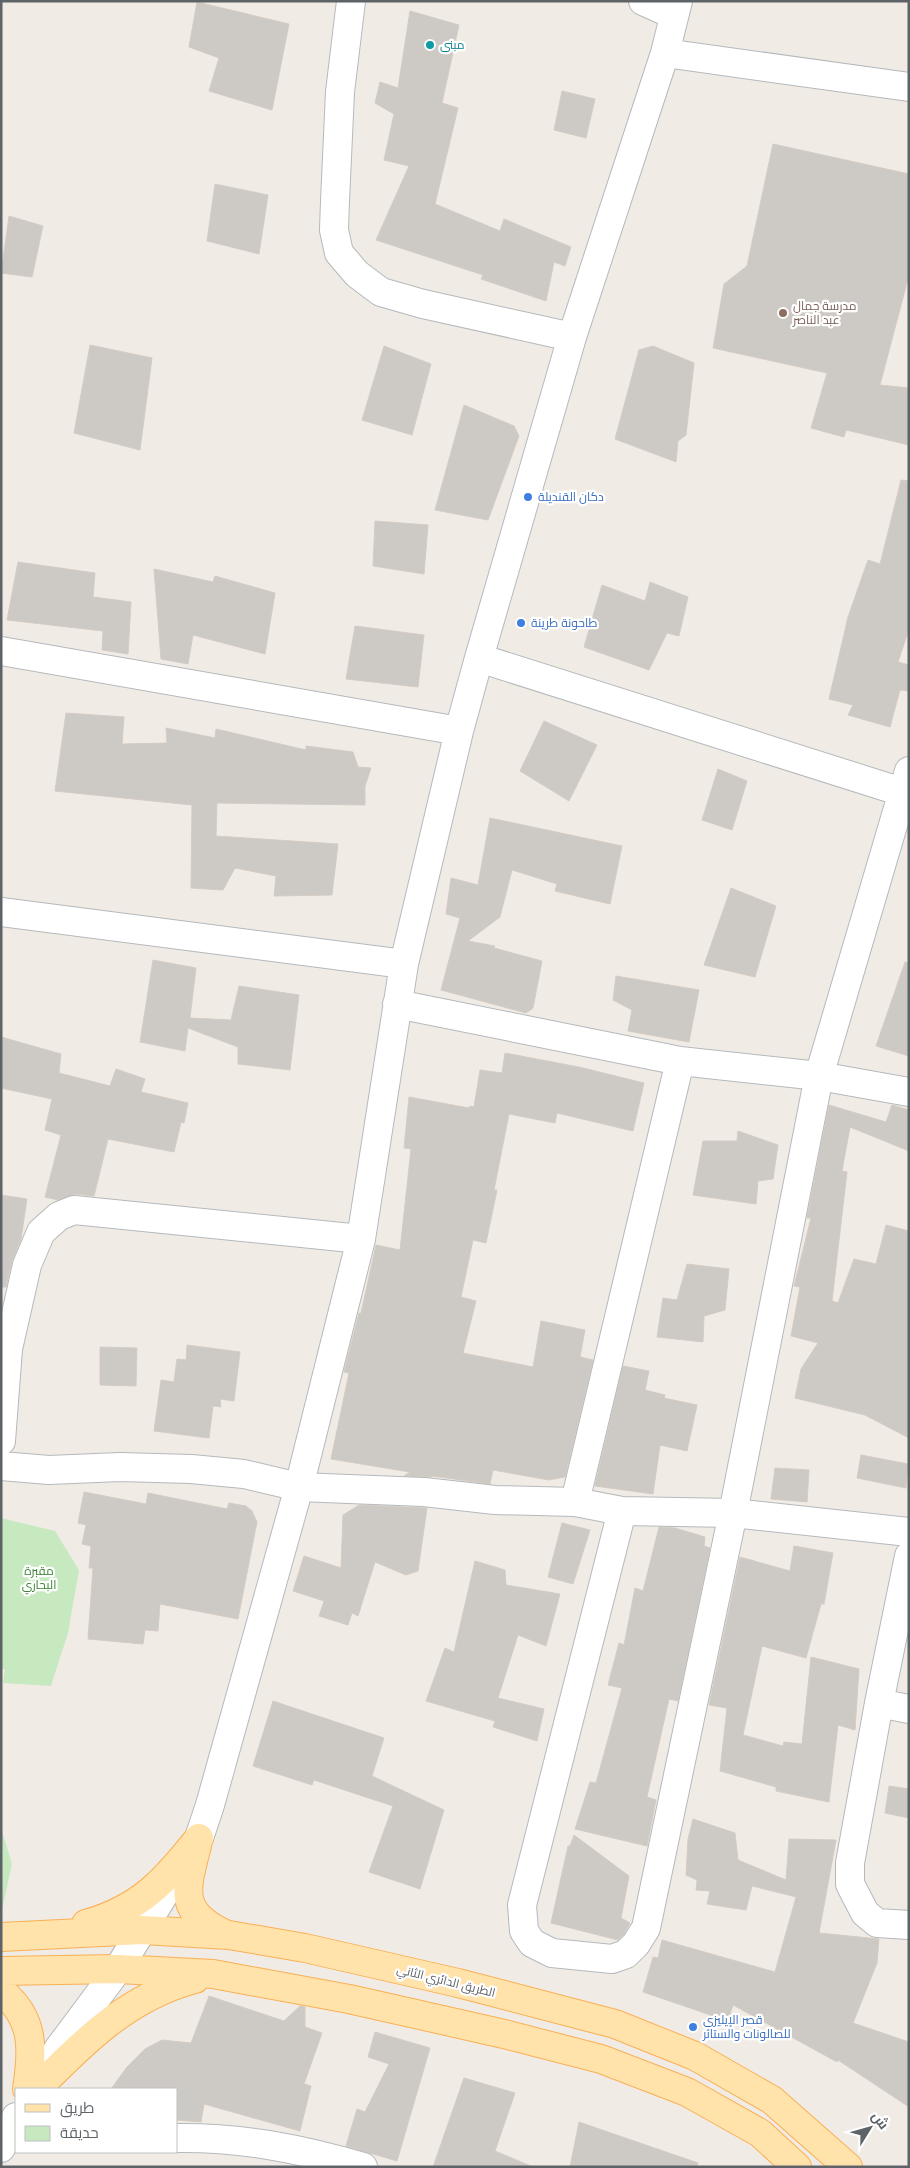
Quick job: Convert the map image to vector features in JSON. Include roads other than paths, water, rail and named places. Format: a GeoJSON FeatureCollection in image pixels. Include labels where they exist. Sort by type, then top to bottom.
{"type":"FeatureCollection","features":[{"type":"Feature","properties":{"kind":"main road"},"geometry":{"type":"LineString","coordinates":[[199,1838],[188,1880],[188,1898],[196,1914],[210,1927],[229,1936]]}},
{"type":"Feature","properties":{"kind":"main road"},"geometry":{"type":"LineString","coordinates":[[45,1936],[109,1918],[131,1907],[159,1884],[199,1838]]}},
{"type":"Feature","properties":{"kind":"main road","name":"الطريق الدائري الثاني"},"geometry":{"type":"LineString","coordinates":[[1,1937],[142,1930],[229,1936],[304,1948],[458,1983],[615,2024],[695,2056],[772,2100],[848,2167]]}},
{"type":"Feature","properties":{"kind":"main road"},"geometry":{"type":"LineString","coordinates":[[1,1971],[118,1969],[212,1974],[349,1999],[504,2034],[601,2058],[687,2092],[760,2133],[797,2167]]}},
{"type":"Feature","properties":{"kind":"main road"},"geometry":{"type":"LineString","coordinates":[[38,2088],[71,2055],[125,2010],[145,1998],[168,1988],[212,1974]]}},
{"type":"Feature","properties":{"kind":"main road"},"geometry":{"type":"LineString","coordinates":[[1,1991],[10,1998],[26,2021],[32,2045],[27,2088]]}},
{"type":"Feature","properties":{"kind":"street"},"geometry":{"type":"LineString","coordinates":[[351,1],[340,92],[334,230],[339,253],[357,274],[381,292],[423,304],[572,336]]}},
{"type":"Feature","properties":{"kind":"street"},"geometry":{"type":"LineString","coordinates":[[33,2088],[58,2048],[118,1969],[199,1838],[299,1487],[361,1239],[404,964],[459,732],[572,336],[665,53],[676,8],[644,1]]}},
{"type":"Feature","properties":{"kind":"street"},"geometry":{"type":"LineString","coordinates":[[665,53],[909,87]]}},
{"type":"Feature","properties":{"kind":"street"},"geometry":{"type":"LineString","coordinates":[[1,650],[459,732]]}},
{"type":"Feature","properties":{"kind":"street"},"geometry":{"type":"LineString","coordinates":[[479,658],[905,782],[819,1076],[733,1513],[646,1928],[636,1944],[626,1954],[612,1959],[552,1953],[532,1943],[524,1931],[522,1905],[622,1511]]}},
{"type":"Feature","properties":{"kind":"street"},"geometry":{"type":"LineString","coordinates":[[1,912],[404,964]]}},
{"type":"Feature","properties":{"kind":"street"},"geometry":{"type":"LineString","coordinates":[[397,1004],[680,1061],[819,1076],[909,1092]]}},
{"type":"Feature","properties":{"kind":"street"},"geometry":{"type":"LineString","coordinates":[[576,1502],[680,1061]]}},
{"type":"Feature","properties":{"kind":"street"},"geometry":{"type":"LineString","coordinates":[[1,1441],[8,1349],[27,1266],[41,1232],[59,1216],[74,1210],[361,1239]]}},
{"type":"Feature","properties":{"kind":"street"},"geometry":{"type":"LineString","coordinates":[[1,1466],[49,1470],[120,1467],[191,1469],[244,1474],[299,1487],[424,1492],[495,1500],[576,1502],[622,1511],[733,1513],[909,1532]]}},
{"type":"Feature","properties":{"kind":"street"},"geometry":{"type":"LineString","coordinates":[[909,1556],[879,1703],[850,1863],[850,1884],[865,1913],[878,1923],[909,1926]]}},
{"type":"Feature","properties":{"kind":"street"},"geometry":{"type":"LineString","coordinates":[[879,1703],[909,1709]]}},
{"type":"Feature","properties":{"kind":"street"},"geometry":{"type":"LineString","coordinates":[[178,2138],[209,2137],[251,2141],[320,2155],[363,2167]]}},
{"type":"Feature","properties":{"kind":"place","name":"مبنى"},"geometry":{"type":"Point","coordinates":[430,45]}},
{"type":"Feature","properties":{"kind":"place","name":"مدرسة جمال عبد الناصر"},"geometry":{"type":"Point","coordinates":[783,313]}},
{"type":"Feature","properties":{"kind":"place","name":"دكان القنديلة"},"geometry":{"type":"Point","coordinates":[528,497]}},
{"type":"Feature","properties":{"kind":"place","name":"طاحونة طرينة"},"geometry":{"type":"Point","coordinates":[521,623]}},
{"type":"Feature","properties":{"kind":"place","name":"قصر الإيليزي للصالونات والستائر"},"geometry":{"type":"Point","coordinates":[693,2027]}},
{"type":"Feature","properties":{"kind":"park label","name":"مقبرة البحاري"},"geometry":{"type":"Point","coordinates":[39,1578]}}]}
